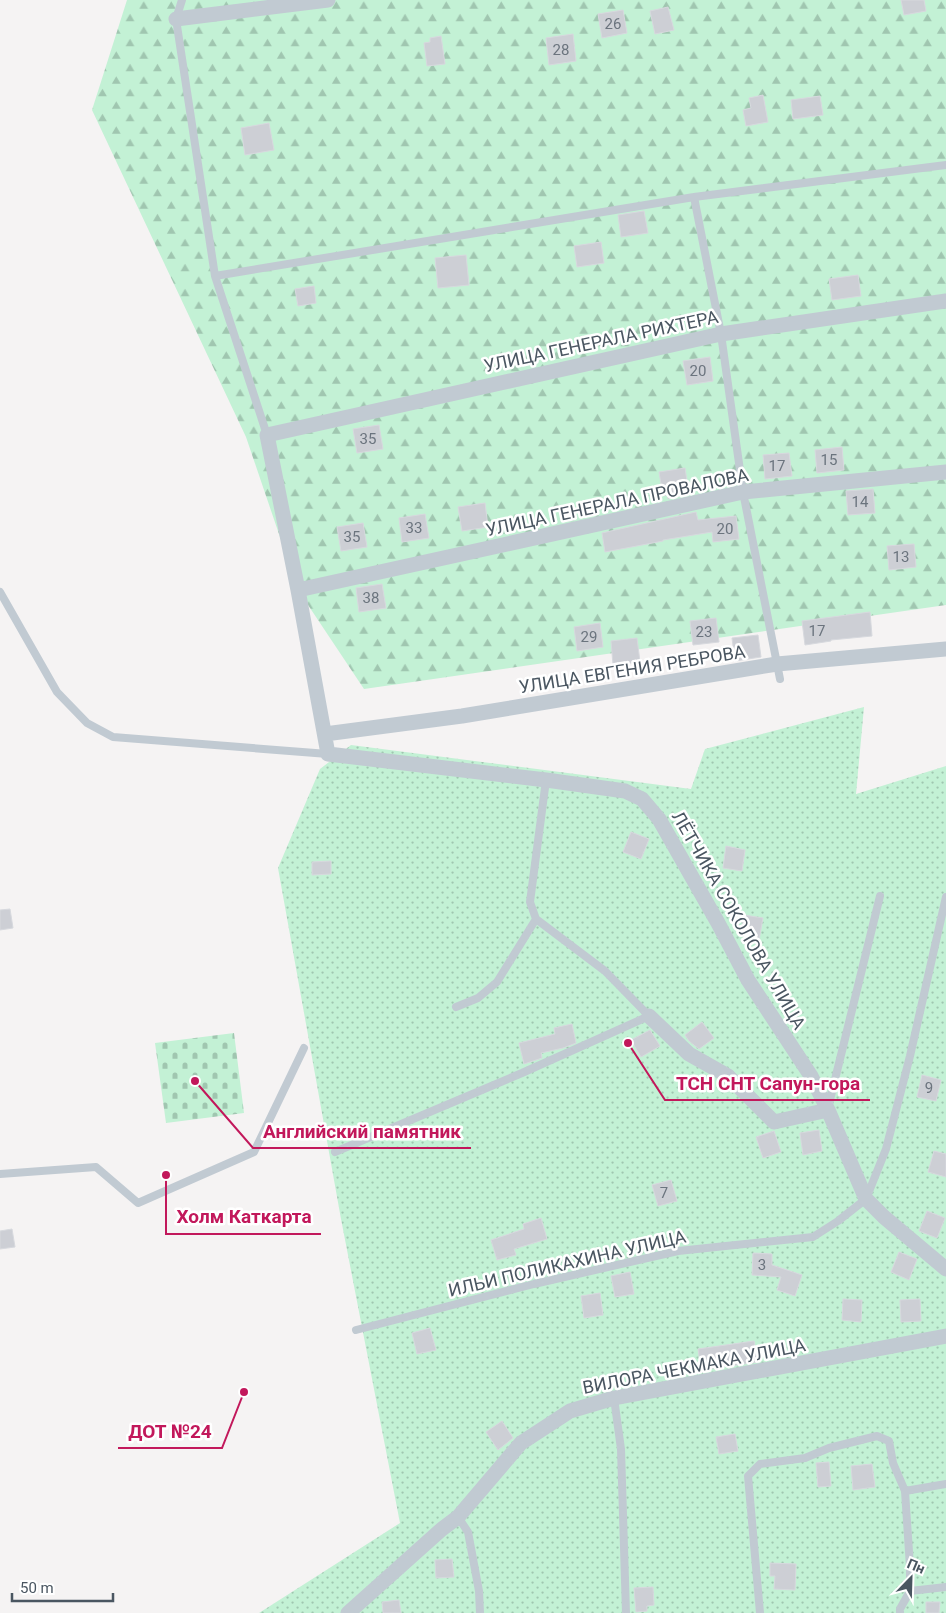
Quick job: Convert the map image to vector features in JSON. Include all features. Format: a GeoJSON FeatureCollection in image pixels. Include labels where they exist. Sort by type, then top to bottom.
{"type":"FeatureCollection","features":[{"type":"Feature","properties":{"kind":"street"},"geometry":{"type":"LineString","coordinates":[[176,19],[328,0]]}},
{"type":"Feature","properties":{"kind":"street","name":"УЛИЦА ГЕНЕРАЛА РИХТЕРА"},"geometry":{"type":"LineString","coordinates":[[267,435],[721,334],[946,301]]}},
{"type":"Feature","properties":{"kind":"street"},"geometry":{"type":"LineString","coordinates":[[267,435],[328,754],[546,780]]}},
{"type":"Feature","properties":{"kind":"street","name":"УЛИЦА ГЕНЕРАЛА ПРОВАЛОВА"},"geometry":{"type":"LineString","coordinates":[[298,590],[743,492],[946,472]]}},
{"type":"Feature","properties":{"kind":"street","name":"УЛИЦА ЕВГЕНИЯ РЕБРОВА"},"geometry":{"type":"LineString","coordinates":[[325,734],[946,649]]}},
{"type":"Feature","properties":{"kind":"street","name":"ЛЁТЧИКА СОКОЛОВА УЛИЦА"},"geometry":{"type":"LineString","coordinates":[[546,780],[625,791],[642,799],[659,819],[748,980],[811,1076],[828,1110],[866,1199],[884,1217],[946,1269]]}},
{"type":"Feature","properties":{"kind":"street"},"geometry":{"type":"LineString","coordinates":[[649,1016],[689,1054],[728,1076],[774,1122],[828,1110]]}},
{"type":"Feature","properties":{"kind":"street","name":"ВИЛОРА ЧЕКМАКА УЛИЦА"},"geometry":{"type":"LineString","coordinates":[[348,1613],[458,1517],[521,1443],[570,1411],[614,1398],[946,1336]]}},
{"type":"Feature","properties":{"kind":"lane"},"geometry":{"type":"LineString","coordinates":[[182,0],[176,19],[215,276],[267,435]]}},
{"type":"Feature","properties":{"kind":"lane"},"geometry":{"type":"LineString","coordinates":[[215,276],[694,197],[946,165]]}},
{"type":"Feature","properties":{"kind":"lane"},"geometry":{"type":"LineString","coordinates":[[694,197],[721,334],[743,492],[779,672]]}},
{"type":"Feature","properties":{"kind":"lane"},"geometry":{"type":"LineString","coordinates":[[0,592],[58,692],[87,723],[113,737],[328,754]]}},
{"type":"Feature","properties":{"kind":"lane"},"geometry":{"type":"LineString","coordinates":[[335,1152],[522,1073],[649,1016],[605,971],[536,919],[530,902],[546,780]]}},
{"type":"Feature","properties":{"kind":"lane"},"geometry":{"type":"LineString","coordinates":[[828,1110],[880,896]]}},
{"type":"Feature","properties":{"kind":"lane"},"geometry":{"type":"LineString","coordinates":[[866,1199],[888,1139],[910,1056],[946,897]]}},
{"type":"Feature","properties":{"kind":"lane"},"geometry":{"type":"LineString","coordinates":[[456,1007],[478,998],[497,982],[536,919]]}},
{"type":"Feature","properties":{"kind":"lane"},"geometry":{"type":"LineString","coordinates":[[0,1174],[96,1167],[138,1203],[254,1152],[304,1048]]}},
{"type":"Feature","properties":{"kind":"lane","name":"ИЛЬИ ПОЛИКАХИНА УЛИЦА"},"geometry":{"type":"LineString","coordinates":[[356,1330],[534,1284],[678,1251],[813,1237],[838,1221],[866,1199]]}},
{"type":"Feature","properties":{"kind":"lane"},"geometry":{"type":"LineString","coordinates":[[614,1398],[621,1449],[626,1613]]}},
{"type":"Feature","properties":{"kind":"lane"},"geometry":{"type":"LineString","coordinates":[[760,1613],[748,1476],[760,1464],[806,1458],[829,1448],[877,1436],[889,1441],[893,1463],[905,1492],[910,1590],[900,1609],[900,1613]]}},
{"type":"Feature","properties":{"kind":"lane"},"geometry":{"type":"LineString","coordinates":[[905,1492],[946,1484]]}},
{"type":"Feature","properties":{"kind":"lane"},"geometry":{"type":"LineString","coordinates":[[458,1517],[468,1532],[479,1591],[480,1613]]}},
{"type":"Feature","properties":{"kind":"lane"},"geometry":{"type":"LineString","coordinates":[[910,1590],[946,1588]]}},
{"type":"Feature","properties":{"kind":"green space"},"geometry":{"type":"Polygon","coordinates":[[[127,0],[946,0],[946,605],[364,689],[298,590],[246,437],[92,110],[127,0]]]}},
{"type":"Feature","properties":{"kind":"green space"},"geometry":{"type":"Polygon","coordinates":[[[864,707],[856,794],[946,766],[946,1613],[259,1613],[400,1523],[341,1219],[278,868],[320,769],[351,745],[691,789],[705,749],[864,707]]]}},
{"type":"Feature","properties":{"kind":"green space"},"geometry":{"type":"Polygon","coordinates":[[[234,1033],[244,1113],[166,1123],[155,1043],[234,1033]]]}},
{"type":"Feature","properties":{"kind":"building"},"geometry":{"type":"Polygon","coordinates":[[[901,0],[924,0],[926,11],[904,15],[901,0]]]}},
{"type":"Feature","properties":{"kind":"building"},"geometry":{"type":"Polygon","coordinates":[[[668,7],[674,30],[655,34],[650,11],[668,7]]]}},
{"type":"Feature","properties":{"kind":"building"},"geometry":{"type":"Polygon","coordinates":[[[623,10],[627,33],[602,38],[598,14],[623,10]]]}},
{"type":"Feature","properties":{"kind":"building"},"geometry":{"type":"Polygon","coordinates":[[[573,34],[576,61],[549,65],[546,38],[573,34]]]}},
{"type":"Feature","properties":{"kind":"building"},"geometry":{"type":"Polygon","coordinates":[[[441,36],[445,64],[427,66],[424,43],[430,42],[430,38],[441,36]]]}},
{"type":"Feature","properties":{"kind":"building"},"geometry":{"type":"Polygon","coordinates":[[[763,95],[768,122],[746,126],[743,110],[751,108],[749,98],[763,95]]]}},
{"type":"Feature","properties":{"kind":"building"},"geometry":{"type":"Polygon","coordinates":[[[820,96],[823,115],[793,119],[791,100],[820,96]]]}},
{"type":"Feature","properties":{"kind":"building"},"geometry":{"type":"Polygon","coordinates":[[[269,123],[274,150],[245,155],[241,128],[269,123]]]}},
{"type":"Feature","properties":{"kind":"building"},"geometry":{"type":"Polygon","coordinates":[[[644,211],[648,233],[621,237],[618,215],[644,211]]]}},
{"type":"Feature","properties":{"kind":"building"},"geometry":{"type":"Polygon","coordinates":[[[601,242],[604,263],[577,267],[574,246],[601,242]]]}},
{"type":"Feature","properties":{"kind":"building"},"geometry":{"type":"Polygon","coordinates":[[[466,255],[469,285],[438,288],[435,258],[466,255]]]}},
{"type":"Feature","properties":{"kind":"building"},"geometry":{"type":"Polygon","coordinates":[[[858,275],[861,296],[832,300],[829,279],[858,275]]]}},
{"type":"Feature","properties":{"kind":"building"},"geometry":{"type":"Polygon","coordinates":[[[314,286],[316,303],[298,306],[295,289],[314,286]]]}},
{"type":"Feature","properties":{"kind":"building"},"geometry":{"type":"Polygon","coordinates":[[[710,357],[713,381],[687,385],[683,361],[710,357]]]}},
{"type":"Feature","properties":{"kind":"building"},"geometry":{"type":"Polygon","coordinates":[[[379,425],[383,449],[357,453],[353,429],[379,425]]]}},
{"type":"Feature","properties":{"kind":"building"},"geometry":{"type":"Polygon","coordinates":[[[842,447],[844,470],[817,473],[815,450],[842,447]]]}},
{"type":"Feature","properties":{"kind":"building"},"geometry":{"type":"Polygon","coordinates":[[[789,453],[792,476],[765,479],[763,455],[789,453]]]}},
{"type":"Feature","properties":{"kind":"building"},"geometry":{"type":"Polygon","coordinates":[[[685,468],[689,494],[668,499],[667,495],[663,496],[659,472],[685,468]]]}},
{"type":"Feature","properties":{"kind":"building"},"geometry":{"type":"Polygon","coordinates":[[[873,489],[875,513],[848,515],[846,491],[873,489]]]}},
{"type":"Feature","properties":{"kind":"building"},"geometry":{"type":"Polygon","coordinates":[[[485,503],[488,527],[462,531],[458,507],[485,503]]]}},
{"type":"Feature","properties":{"kind":"building"},"geometry":{"type":"Polygon","coordinates":[[[696,512],[698,520],[736,516],[739,539],[713,542],[712,532],[605,552],[602,533],[696,512]]]}},
{"type":"Feature","properties":{"kind":"building"},"geometry":{"type":"Polygon","coordinates":[[[425,514],[429,538],[402,542],[399,518],[425,514]]]}},
{"type":"Feature","properties":{"kind":"building"},"geometry":{"type":"Polygon","coordinates":[[[363,523],[367,547],[341,551],[337,527],[363,523]]]}},
{"type":"Feature","properties":{"kind":"building"},"geometry":{"type":"Polygon","coordinates":[[[914,544],[916,567],[889,570],[887,546],[914,544]]]}},
{"type":"Feature","properties":{"kind":"building"},"geometry":{"type":"Polygon","coordinates":[[[382,584],[386,608],[359,612],[356,588],[382,584]]]}},
{"type":"Feature","properties":{"kind":"building"},"geometry":{"type":"Polygon","coordinates":[[[870,612],[872,636],[805,645],[802,621],[870,612]]]}},
{"type":"Feature","properties":{"kind":"building"},"geometry":{"type":"Polygon","coordinates":[[[716,618],[719,642],[693,645],[690,621],[716,618]]]}},
{"type":"Feature","properties":{"kind":"building"},"geometry":{"type":"Polygon","coordinates":[[[600,623],[603,647],[577,651],[574,627],[600,623]]]}},
{"type":"Feature","properties":{"kind":"building"},"geometry":{"type":"Polygon","coordinates":[[[758,635],[761,657],[735,661],[732,638],[758,635]]]}},
{"type":"Feature","properties":{"kind":"building"},"geometry":{"type":"Polygon","coordinates":[[[637,638],[640,662],[613,665],[611,641],[637,638]]]}},
{"type":"Feature","properties":{"kind":"building"},"geometry":{"type":"Polygon","coordinates":[[[631,832],[649,839],[641,859],[623,852],[631,832]]]}},
{"type":"Feature","properties":{"kind":"building"},"geometry":{"type":"Polygon","coordinates":[[[726,846],[745,850],[742,871],[723,868],[726,846]]]}},
{"type":"Feature","properties":{"kind":"building"},"geometry":{"type":"Polygon","coordinates":[[[331,861],[331,874],[312,875],[312,862],[331,861]]]}},
{"type":"Feature","properties":{"kind":"building"},"geometry":{"type":"Polygon","coordinates":[[[10,909],[13,928],[0,930],[0,910],[10,909]]]}},
{"type":"Feature","properties":{"kind":"building"},"geometry":{"type":"Polygon","coordinates":[[[744,915],[763,918],[759,940],[740,936],[744,915]]]}},
{"type":"Feature","properties":{"kind":"building"},"geometry":{"type":"Polygon","coordinates":[[[702,1022],[714,1038],[699,1049],[685,1035],[702,1022]]]}},
{"type":"Feature","properties":{"kind":"building"},"geometry":{"type":"Polygon","coordinates":[[[572,1024],[576,1043],[541,1053],[542,1058],[524,1064],[519,1043],[555,1034],[554,1028],[572,1024]]]}},
{"type":"Feature","properties":{"kind":"building"},"geometry":{"type":"Polygon","coordinates":[[[650,1030],[660,1046],[641,1057],[631,1040],[650,1030]]]}},
{"type":"Feature","properties":{"kind":"building"},"geometry":{"type":"Polygon","coordinates":[[[922,1075],[941,1080],[936,1101],[917,1097],[922,1075]]]}},
{"type":"Feature","properties":{"kind":"building"},"geometry":{"type":"Polygon","coordinates":[[[819,1130],[822,1151],[803,1155],[800,1133],[819,1130]]]}},
{"type":"Feature","properties":{"kind":"building"},"geometry":{"type":"Polygon","coordinates":[[[774,1131],[781,1152],[763,1158],[756,1137],[774,1131]]]}},
{"type":"Feature","properties":{"kind":"building"},"geometry":{"type":"Polygon","coordinates":[[[934,1151],[946,1154],[946,1177],[928,1172],[934,1151]]]}},
{"type":"Feature","properties":{"kind":"building"},"geometry":{"type":"Polygon","coordinates":[[[671,1180],[677,1201],[658,1206],[652,1185],[671,1180]]]}},
{"type":"Feature","properties":{"kind":"building"},"geometry":{"type":"Polygon","coordinates":[[[927,1211],[945,1218],[937,1238],[919,1231],[927,1211]]]}},
{"type":"Feature","properties":{"kind":"building"},"geometry":{"type":"Polygon","coordinates":[[[541,1218],[547,1239],[514,1249],[516,1255],[497,1260],[491,1240],[524,1229],[523,1224],[541,1218]]]}},
{"type":"Feature","properties":{"kind":"building"},"geometry":{"type":"Polygon","coordinates":[[[12,1229],[15,1247],[0,1249],[0,1231],[12,1229]]]}},
{"type":"Feature","properties":{"kind":"building"},"geometry":{"type":"Polygon","coordinates":[[[899,1252],[917,1259],[909,1280],[891,1272],[899,1252]]]}},
{"type":"Feature","properties":{"kind":"building"},"geometry":{"type":"Polygon","coordinates":[[[753,1253],[772,1254],[772,1265],[802,1275],[795,1296],[777,1290],[781,1277],[752,1275],[753,1253]]]}},
{"type":"Feature","properties":{"kind":"building"},"geometry":{"type":"Polygon","coordinates":[[[630,1272],[634,1294],[615,1297],[611,1276],[630,1272]]]}},
{"type":"Feature","properties":{"kind":"building"},"geometry":{"type":"Polygon","coordinates":[[[600,1293],[603,1315],[584,1318],[581,1296],[600,1293]]]}},
{"type":"Feature","properties":{"kind":"building"},"geometry":{"type":"Polygon","coordinates":[[[843,1299],[862,1300],[861,1322],[842,1320],[843,1299]]]}},
{"type":"Feature","properties":{"kind":"building"},"geometry":{"type":"Polygon","coordinates":[[[920,1299],[921,1321],[901,1322],[900,1300],[920,1299]]]}},
{"type":"Feature","properties":{"kind":"building"},"geometry":{"type":"Polygon","coordinates":[[[430,1328],[436,1350],[417,1354],[412,1333],[430,1328]]]}},
{"type":"Feature","properties":{"kind":"building"},"geometry":{"type":"Polygon","coordinates":[[[754,1341],[758,1362],[701,1370],[698,1349],[754,1341]]]}},
{"type":"Feature","properties":{"kind":"building"},"geometry":{"type":"Polygon","coordinates":[[[502,1421],[513,1438],[498,1450],[486,1432],[502,1421]]]}},
{"type":"Feature","properties":{"kind":"building"},"geometry":{"type":"Polygon","coordinates":[[[735,1434],[738,1451],[719,1454],[716,1437],[735,1434]]]}},
{"type":"Feature","properties":{"kind":"building"},"geometry":{"type":"Polygon","coordinates":[[[829,1462],[831,1486],[818,1487],[816,1463],[829,1462]]]}},
{"type":"Feature","properties":{"kind":"building"},"geometry":{"type":"Polygon","coordinates":[[[872,1464],[875,1487],[853,1490],[851,1466],[872,1464]]]}},
{"type":"Feature","properties":{"kind":"building"},"geometry":{"type":"Polygon","coordinates":[[[452,1559],[454,1577],[436,1578],[435,1560],[452,1559]]]}},
{"type":"Feature","properties":{"kind":"building"},"geometry":{"type":"Polygon","coordinates":[[[770,1563],[796,1564],[795,1590],[774,1589],[775,1576],[770,1576],[770,1563]]]}},
{"type":"Feature","properties":{"kind":"building"},"geometry":{"type":"Polygon","coordinates":[[[653,1587],[654,1605],[647,1606],[647,1611],[636,1612],[634,1588],[653,1587]]]}},
{"type":"Feature","properties":{"kind":"building"},"geometry":{"type":"Polygon","coordinates":[[[399,1600],[401,1613],[383,1613],[382,1602],[399,1600]]]}},
{"type":"Feature","properties":{"kind":"building"},"geometry":{"type":"Polygon","coordinates":[[[926,1602],[940,1602],[939,1613],[926,1613],[926,1602]]]}},
{"type":"Feature","properties":{"kind":"place","name":"ТСН СНТ Сапун-гора"},"geometry":{"type":"Point","coordinates":[628,1043]}},
{"type":"Feature","properties":{"kind":"place","name":"Английский памятник"},"geometry":{"type":"Point","coordinates":[195,1081]}},
{"type":"Feature","properties":{"kind":"place","name":"Холм Каткарта"},"geometry":{"type":"Point","coordinates":[166,1175]}},
{"type":"Feature","properties":{"kind":"place","name":"ДОТ №24"},"geometry":{"type":"Point","coordinates":[244,1392]}}]}
